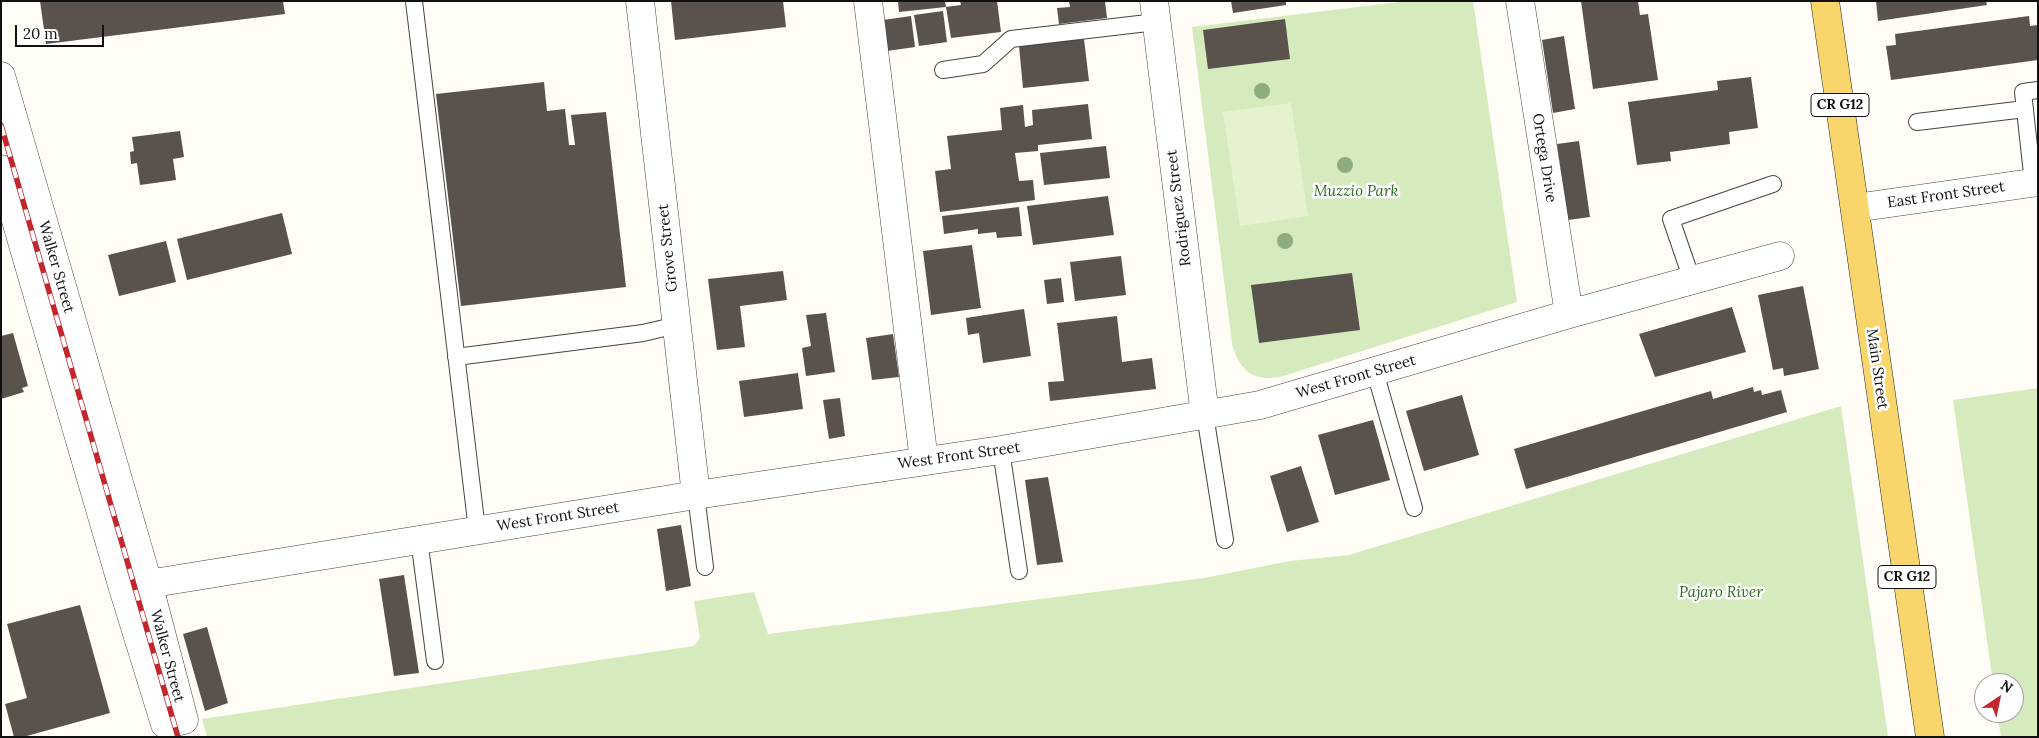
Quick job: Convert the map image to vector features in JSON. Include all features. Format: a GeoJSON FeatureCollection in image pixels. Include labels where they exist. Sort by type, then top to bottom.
{"type":"FeatureCollection","features":[{"type":"Feature","properties":{"kind":"main road","name":"Main Street"},"geometry":{"type":"LineString","coordinates":[[1825,1],[1930,737]]}},
{"type":"Feature","properties":{"kind":"street","name":"Grove Street"},"geometry":{"type":"LineString","coordinates":[[640,1],[696,495]]}},
{"type":"Feature","properties":{"kind":"street"},"geometry":{"type":"LineString","coordinates":[[868,1],[924,461]]}},
{"type":"Feature","properties":{"kind":"street","name":"Ortega Drive"},"geometry":{"type":"LineString","coordinates":[[1520,1],[1570,314]]}},
{"type":"Feature","properties":{"kind":"street","name":"Rodriguez Street"},"geometry":{"type":"LineString","coordinates":[[1155,12],[1205,415]]}},
{"type":"Feature","properties":{"kind":"street","name":"Walker Street"},"geometry":{"type":"LineString","coordinates":[[1,76],[135,585],[174,722]]}},
{"type":"Feature","properties":{"kind":"street","name":"Walker Street"},"geometry":{"type":"LineString","coordinates":[[1,169],[135,585]]}},
{"type":"Feature","properties":{"kind":"street","name":"East Front Street"},"geometry":{"type":"LineString","coordinates":[[1855,208],[2035,182]]}},
{"type":"Feature","properties":{"kind":"street","name":"West Front Street"},"geometry":{"type":"LineString","coordinates":[[135,585],[696,495],[1001,450],[1260,405],[1570,314],[1780,256]]}},
{"type":"Feature","properties":{"kind":"lane"},"geometry":{"type":"LineString","coordinates":[[414,1],[477,530]]}},
{"type":"Feature","properties":{"kind":"lane"},"geometry":{"type":"LineString","coordinates":[[943,70],[982,64],[1011,39],[1155,12]]}},
{"type":"Feature","properties":{"kind":"lane"},"geometry":{"type":"LineString","coordinates":[[2035,182],[2023,92],[2038,90]]}},
{"type":"Feature","properties":{"kind":"lane"},"geometry":{"type":"LineString","coordinates":[[1917,122],[2025,109]]}},
{"type":"Feature","properties":{"kind":"lane"},"geometry":{"type":"LineString","coordinates":[[1692,280],[1671,219],[1773,184]]}},
{"type":"Feature","properties":{"kind":"lane"},"geometry":{"type":"LineString","coordinates":[[456,357],[643,333],[677,325]]}},
{"type":"Feature","properties":{"kind":"lane"},"geometry":{"type":"LineString","coordinates":[[1375,372],[1414,508]]}},
{"type":"Feature","properties":{"kind":"lane"},"geometry":{"type":"LineString","coordinates":[[1205,415],[1225,540]]}},
{"type":"Feature","properties":{"kind":"lane"},"geometry":{"type":"LineString","coordinates":[[1001,450],[1019,571]]}},
{"type":"Feature","properties":{"kind":"lane"},"geometry":{"type":"LineString","coordinates":[[696,495],[705,567]]}},
{"type":"Feature","properties":{"kind":"lane"},"geometry":{"type":"LineString","coordinates":[[420,540],[435,661]]}},
{"type":"Feature","properties":{"kind":"green space","name":"Muzzio Park"},"geometry":{"type":"Polygon","coordinates":[[[1407,1],[1473,1],[1517,302],[1280,377],[1262,378],[1255,376],[1243,367],[1232,344],[1192,27],[1407,1]]]}},
{"type":"Feature","properties":{"kind":"green space"},"geometry":{"type":"Polygon","coordinates":[[[1291,103],[1308,216],[1240,226],[1223,112],[1291,103]]]}},
{"type":"Feature","properties":{"kind":"green space"},"geometry":{"type":"Polygon","coordinates":[[[2038,388],[2038,737],[2001,737],[1999,723],[2024,723],[2024,673],[1992,673],[1953,400],[2038,388]]]}},
{"type":"Feature","properties":{"kind":"green space","name":"Pajaro River"},"geometry":{"type":"Polygon","coordinates":[[[1841,406],[1888,737],[207,737],[202,719],[694,646],[700,638],[694,601],[754,592],[768,634],[1204,578],[1290,561],[1349,555],[1841,406]]]}},
{"type":"Feature","properties":{"kind":"building"},"geometry":{"type":"Polygon","coordinates":[[[40,1],[283,1],[285,14],[46,44],[40,1]]]}},
{"type":"Feature","properties":{"kind":"building"},"geometry":{"type":"Polygon","coordinates":[[[671,1],[783,1],[786,27],[675,40],[671,1]]]}},
{"type":"Feature","properties":{"kind":"building"},"geometry":{"type":"Polygon","coordinates":[[[898,1],[945,1],[946,7],[899,12],[898,1]]]}},
{"type":"Feature","properties":{"kind":"building"},"geometry":{"type":"Polygon","coordinates":[[[960,1],[997,1],[1001,32],[951,38],[946,7],[961,5],[960,1]]]}},
{"type":"Feature","properties":{"kind":"building"},"geometry":{"type":"Polygon","coordinates":[[[1069,1],[1105,1],[1107,18],[1059,24],[1057,8],[1070,7],[1069,1]]]}},
{"type":"Feature","properties":{"kind":"building"},"geometry":{"type":"Polygon","coordinates":[[[1231,1],[1286,1],[1286,5],[1233,13],[1231,1]]]}},
{"type":"Feature","properties":{"kind":"building"},"geometry":{"type":"Polygon","coordinates":[[[1581,1],[1638,1],[1640,15],[1648,14],[1658,80],[1593,89],[1581,1]]]}},
{"type":"Feature","properties":{"kind":"building"},"geometry":{"type":"Polygon","coordinates":[[[1876,1],[1986,1],[1987,5],[1878,21],[1876,1]]]}},
{"type":"Feature","properties":{"kind":"building"},"geometry":{"type":"Polygon","coordinates":[[[943,11],[947,42],[919,46],[914,15],[943,11]]]}},
{"type":"Feature","properties":{"kind":"building"},"geometry":{"type":"Polygon","coordinates":[[[911,16],[915,47],[887,51],[883,20],[911,16]]]}},
{"type":"Feature","properties":{"kind":"building"},"geometry":{"type":"Polygon","coordinates":[[[2029,16],[2030,26],[2038,25],[2038,60],[1891,80],[1886,46],[1896,45],[1895,34],[2029,16]]]}},
{"type":"Feature","properties":{"kind":"building"},"geometry":{"type":"Polygon","coordinates":[[[1285,19],[1290,59],[1208,69],[1203,30],[1285,19]]]}},
{"type":"Feature","properties":{"kind":"building"},"geometry":{"type":"Polygon","coordinates":[[[1564,36],[1575,109],[1553,113],[1542,40],[1564,36]]]}},
{"type":"Feature","properties":{"kind":"building"},"geometry":{"type":"Polygon","coordinates":[[[1084,39],[1089,81],[1023,88],[1019,46],[1084,39]]]}},
{"type":"Feature","properties":{"kind":"building"},"geometry":{"type":"Polygon","coordinates":[[[1751,77],[1758,128],[1729,132],[1730,144],[1670,152],[1671,161],[1637,165],[1628,102],[1718,90],[1717,81],[1751,77]]]}},
{"type":"Feature","properties":{"kind":"building"},"geometry":{"type":"Polygon","coordinates":[[[544,82],[547,111],[565,109],[569,145],[575,145],[571,115],[606,112],[626,287],[461,306],[436,94],[544,82]]]}},
{"type":"Feature","properties":{"kind":"building"},"geometry":{"type":"Polygon","coordinates":[[[1088,104],[1092,139],[1038,145],[1038,151],[1015,153],[1019,181],[1033,180],[1035,200],[940,212],[935,171],[951,169],[947,136],[1002,130],[1000,108],[1023,105],[1025,127],[1033,125],[1032,110],[1088,104]]]}},
{"type":"Feature","properties":{"kind":"building"},"geometry":{"type":"Polygon","coordinates":[[[180,131],[184,157],[173,159],[176,180],[140,185],[137,163],[131,164],[130,152],[134,151],[132,137],[180,131]]]}},
{"type":"Feature","properties":{"kind":"building"},"geometry":{"type":"Polygon","coordinates":[[[1579,141],[1590,217],[1568,220],[1557,144],[1579,141]]]}},
{"type":"Feature","properties":{"kind":"building"},"geometry":{"type":"Polygon","coordinates":[[[1106,146],[1110,178],[1044,185],[1040,153],[1106,146]]]}},
{"type":"Feature","properties":{"kind":"building"},"geometry":{"type":"Polygon","coordinates":[[[1108,196],[1114,235],[1033,245],[1027,206],[1108,196]]]}},
{"type":"Feature","properties":{"kind":"building"},"geometry":{"type":"Polygon","coordinates":[[[1019,207],[1022,236],[997,238],[996,232],[978,234],[978,229],[944,234],[942,216],[1019,207]]]}},
{"type":"Feature","properties":{"kind":"building"},"geometry":{"type":"Polygon","coordinates":[[[282,213],[292,254],[187,280],[177,239],[282,213]]]}},
{"type":"Feature","properties":{"kind":"building"},"geometry":{"type":"Polygon","coordinates":[[[166,241],[176,282],[119,296],[108,255],[166,241]]]}},
{"type":"Feature","properties":{"kind":"building"},"geometry":{"type":"Polygon","coordinates":[[[972,245],[981,308],[931,315],[923,251],[972,245]]]}},
{"type":"Feature","properties":{"kind":"building"},"geometry":{"type":"Polygon","coordinates":[[[1121,256],[1126,295],[1075,301],[1070,262],[1121,256]]]}},
{"type":"Feature","properties":{"kind":"building"},"geometry":{"type":"Polygon","coordinates":[[[783,271],[787,300],[740,306],[745,347],[717,350],[708,279],[783,271]]]}},
{"type":"Feature","properties":{"kind":"building"},"geometry":{"type":"Polygon","coordinates":[[[1352,273],[1360,330],[1259,343],[1251,285],[1352,273]]]}},
{"type":"Feature","properties":{"kind":"building"},"geometry":{"type":"Polygon","coordinates":[[[1061,278],[1064,302],[1047,304],[1044,280],[1061,278]]]}},
{"type":"Feature","properties":{"kind":"building"},"geometry":{"type":"Polygon","coordinates":[[[1803,286],[1819,369],[1784,376],[1783,368],[1773,370],[1758,295],[1803,286]]]}},
{"type":"Feature","properties":{"kind":"building"},"geometry":{"type":"Polygon","coordinates":[[[1732,307],[1746,352],[1655,377],[1639,334],[1732,307]]]}},
{"type":"Feature","properties":{"kind":"building"},"geometry":{"type":"Polygon","coordinates":[[[1024,309],[1031,356],[983,363],[979,333],[968,335],[966,318],[1024,309]]]}},
{"type":"Feature","properties":{"kind":"building"},"geometry":{"type":"Polygon","coordinates":[[[826,313],[835,372],[806,376],[802,348],[811,346],[806,315],[826,313]]]}},
{"type":"Feature","properties":{"kind":"building"},"geometry":{"type":"Polygon","coordinates":[[[1117,316],[1122,362],[1152,358],[1156,389],[1050,401],[1048,382],[1064,381],[1057,323],[1117,316]]]}},
{"type":"Feature","properties":{"kind":"building"},"geometry":{"type":"Polygon","coordinates":[[[13,333],[28,386],[22,388],[24,392],[1,399],[1,336],[13,333]]]}},
{"type":"Feature","properties":{"kind":"building"},"geometry":{"type":"Polygon","coordinates":[[[893,334],[899,377],[872,380],[866,338],[893,334]]]}},
{"type":"Feature","properties":{"kind":"building"},"geometry":{"type":"Polygon","coordinates":[[[798,373],[803,409],[744,417],[739,381],[798,373]]]}},
{"type":"Feature","properties":{"kind":"building"},"geometry":{"type":"Polygon","coordinates":[[[1753,387],[1754,392],[1761,390],[1762,395],[1781,390],[1787,412],[1526,489],[1514,449],[1711,391],[1713,399],[1753,387]]]}},
{"type":"Feature","properties":{"kind":"building"},"geometry":{"type":"Polygon","coordinates":[[[1462,395],[1479,455],[1424,471],[1406,411],[1462,395]]]}},
{"type":"Feature","properties":{"kind":"building"},"geometry":{"type":"Polygon","coordinates":[[[840,398],[845,436],[829,439],[823,400],[840,398]]]}},
{"type":"Feature","properties":{"kind":"building"},"geometry":{"type":"Polygon","coordinates":[[[1373,420],[1390,480],[1335,495],[1318,435],[1373,420]]]}},
{"type":"Feature","properties":{"kind":"building"},"geometry":{"type":"Polygon","coordinates":[[[1301,466],[1319,522],[1287,532],[1270,476],[1301,466]]]}},
{"type":"Feature","properties":{"kind":"building"},"geometry":{"type":"Polygon","coordinates":[[[1048,477],[1063,562],[1037,565],[1025,480],[1048,477]]]}},
{"type":"Feature","properties":{"kind":"building"},"geometry":{"type":"Polygon","coordinates":[[[681,525],[691,586],[666,591],[657,529],[681,525]]]}},
{"type":"Feature","properties":{"kind":"building"},"geometry":{"type":"Polygon","coordinates":[[[404,575],[419,673],[394,676],[379,579],[404,575]]]}},
{"type":"Feature","properties":{"kind":"building"},"geometry":{"type":"Polygon","coordinates":[[[80,605],[110,713],[23,737],[14,737],[5,704],[27,698],[7,624],[80,605]]]}},
{"type":"Feature","properties":{"kind":"building"},"geometry":{"type":"Polygon","coordinates":[[[207,627],[228,703],[205,711],[183,634],[207,627]]]}},
{"type":"Feature","properties":{"kind":"railway"},"geometry":{"type":"LineString","coordinates":[[1,125],[178,737]]}}]}
